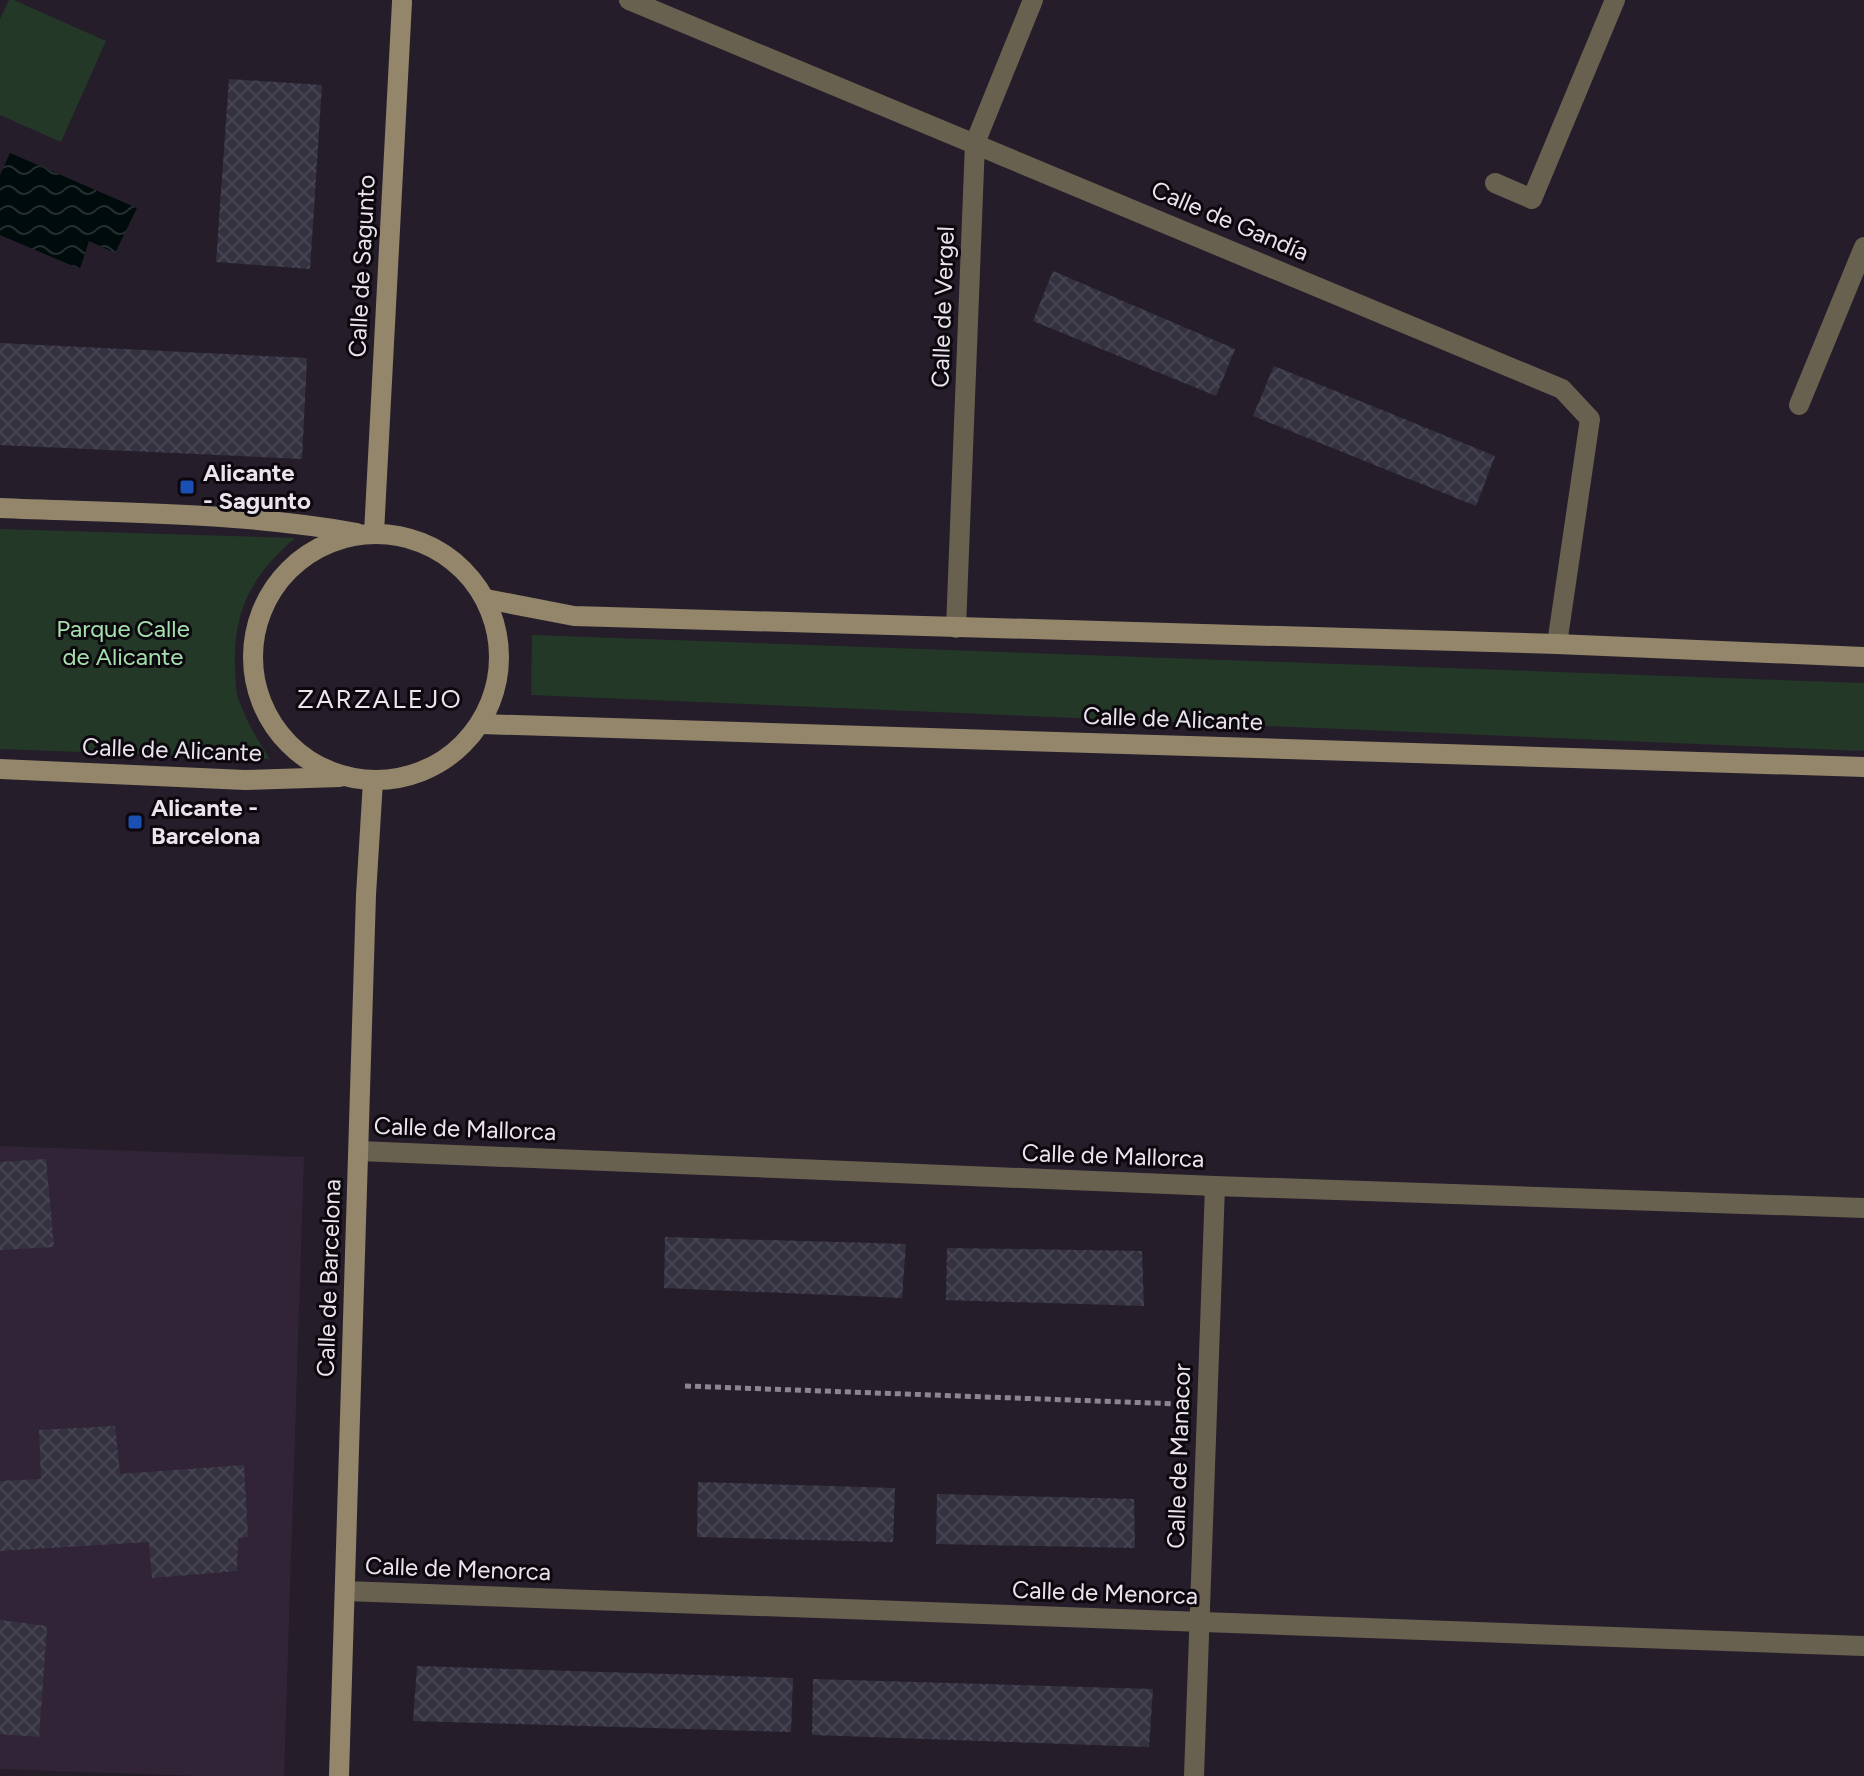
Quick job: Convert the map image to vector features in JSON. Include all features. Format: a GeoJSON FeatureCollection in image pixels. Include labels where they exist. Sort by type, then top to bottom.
{"type":"FeatureCollection","features":[{"type":"Feature","properties":{"kind":"street","name":"Calle de Gandía"},"geometry":{"type":"LineString","coordinates":[[629,0],[1562,389],[1590,419],[1557,644]]}},
{"type":"Feature","properties":{"kind":"street","name":"Calle de Vergel"},"geometry":{"type":"LineString","coordinates":[[956,628],[975,143],[1033,0]]}},
{"type":"Feature","properties":{"kind":"street"},"geometry":{"type":"LineString","coordinates":[[1495,183],[1532,199],[1615,0]]}},
{"type":"Feature","properties":{"kind":"street","name":"Calle de Sagunto"},"geometry":{"type":"LineString","coordinates":[[367,534],[403,1]]}},
{"type":"Feature","properties":{"kind":"street"},"geometry":{"type":"LineString","coordinates":[[1799,405],[1864,247]]}},
{"type":"Feature","properties":{"kind":"street"},"geometry":{"type":"LineString","coordinates":[[0,508],[312,525],[367,534],[404,536],[460,565],[486,599],[500,649],[496,692],[481,724],[451,756],[410,776],[373,781],[342,777],[303,758],[264,711],[253,669],[261,611],[284,575],[318,548],[367,534]]}},
{"type":"Feature","properties":{"kind":"street"},"geometry":{"type":"LineString","coordinates":[[486,599],[574,616],[1557,644],[1864,657]]}},
{"type":"Feature","properties":{"kind":"street","name":"Calle de Alicante"},"geometry":{"type":"LineString","coordinates":[[481,724],[1864,767]]}},
{"type":"Feature","properties":{"kind":"street","name":"Calle de Alicante"},"geometry":{"type":"LineString","coordinates":[[0,769],[245,780],[342,777]]}},
{"type":"Feature","properties":{"kind":"street","name":"Calle de Barcelona"},"geometry":{"type":"LineString","coordinates":[[339,1776],[366,895],[373,781]]}},
{"type":"Feature","properties":{"kind":"street","name":"Calle de Mallorca"},"geometry":{"type":"LineString","coordinates":[[359,1151],[1215,1186],[1864,1208]]}},
{"type":"Feature","properties":{"kind":"street","name":"Calle de Manacor"},"geometry":{"type":"LineString","coordinates":[[1194,1776],[1215,1186]]}},
{"type":"Feature","properties":{"kind":"street","name":"Calle de Menorca"},"geometry":{"type":"LineString","coordinates":[[345,1591],[1864,1646]]}},
{"type":"Feature","properties":{"kind":"path"},"geometry":{"type":"LineString","coordinates":[[685,1386],[1207,1405]]}},
{"type":"Feature","properties":{"kind":"shaded area"},"geometry":{"type":"Polygon","coordinates":[[[0,1146],[304,1157],[284,1776],[0,1769],[0,1146]]]}},
{"type":"Feature","properties":{"kind":"green space"},"geometry":{"type":"Polygon","coordinates":[[[9,0],[106,41],[61,142],[0,115],[0,19],[9,0]]]}},
{"type":"Feature","properties":{"kind":"green space","name":"Parque Calle de Alicante"},"geometry":{"type":"Polygon","coordinates":[[[0,529],[295,538],[257,580],[248,595],[237,628],[238,698],[252,730],[270,759],[0,749],[0,529]]]}},
{"type":"Feature","properties":{"kind":"green space"},"geometry":{"type":"Polygon","coordinates":[[[532,635],[1864,683],[1864,751],[531,695],[532,635]]]}},
{"type":"Feature","properties":{"kind":"water"},"geometry":{"type":"Polygon","coordinates":[[[10,153],[137,208],[115,253],[89,241],[80,269],[0,235],[0,175],[10,153]]]}},
{"type":"Feature","properties":{"kind":"building"},"geometry":{"type":"Polygon","coordinates":[[[229,79],[322,85],[310,269],[216,262],[229,79]]]}},
{"type":"Feature","properties":{"kind":"building"},"geometry":{"type":"Polygon","coordinates":[[[1053,271],[1235,349],[1216,396],[1033,321],[1053,271]]]}},
{"type":"Feature","properties":{"kind":"building"},"geometry":{"type":"Polygon","coordinates":[[[0,343],[307,358],[302,459],[0,445],[0,343]]]}},
{"type":"Feature","properties":{"kind":"building"},"geometry":{"type":"Polygon","coordinates":[[[1274,366],[1495,456],[1476,506],[1253,416],[1274,366]]]}},
{"type":"Feature","properties":{"kind":"building"},"geometry":{"type":"Polygon","coordinates":[[[46,1159],[54,1247],[0,1250],[0,1162],[46,1159]]]}},
{"type":"Feature","properties":{"kind":"building"},"geometry":{"type":"Polygon","coordinates":[[[665,1237],[906,1244],[902,1298],[664,1288],[665,1237]]]}},
{"type":"Feature","properties":{"kind":"building"},"geometry":{"type":"Polygon","coordinates":[[[947,1248],[1142,1251],[1144,1306],[946,1300],[947,1248]]]}},
{"type":"Feature","properties":{"kind":"building"},"geometry":{"type":"Polygon","coordinates":[[[115,1426],[120,1474],[244,1465],[248,1537],[238,1538],[237,1571],[152,1578],[149,1542],[0,1551],[0,1481],[41,1479],[39,1430],[115,1426]]]}},
{"type":"Feature","properties":{"kind":"building"},"geometry":{"type":"Polygon","coordinates":[[[698,1482],[895,1488],[893,1542],[697,1537],[698,1482]]]}},
{"type":"Feature","properties":{"kind":"building"},"geometry":{"type":"Polygon","coordinates":[[[937,1494],[1134,1499],[1135,1548],[936,1544],[937,1494]]]}},
{"type":"Feature","properties":{"kind":"building"},"geometry":{"type":"Polygon","coordinates":[[[0,1620],[47,1626],[39,1737],[0,1734],[0,1620]]]}},
{"type":"Feature","properties":{"kind":"building"},"geometry":{"type":"Polygon","coordinates":[[[417,1666],[793,1678],[791,1732],[413,1721],[417,1666]]]}},
{"type":"Feature","properties":{"kind":"building"},"geometry":{"type":"Polygon","coordinates":[[[813,1679],[1153,1689],[1149,1747],[812,1735],[813,1679]]]}},
{"type":"Feature","properties":{"kind":"place","name":"Alicante - Sagunto"},"geometry":{"type":"Point","coordinates":[187,487]}},
{"type":"Feature","properties":{"kind":"place","name":"Alicante - Barcelona"},"geometry":{"type":"Point","coordinates":[135,822]}},
{"type":"Feature","properties":{"kind":"district","name":"ZARZALEJO"},"geometry":{"type":"Point","coordinates":[380,699]}}]}
